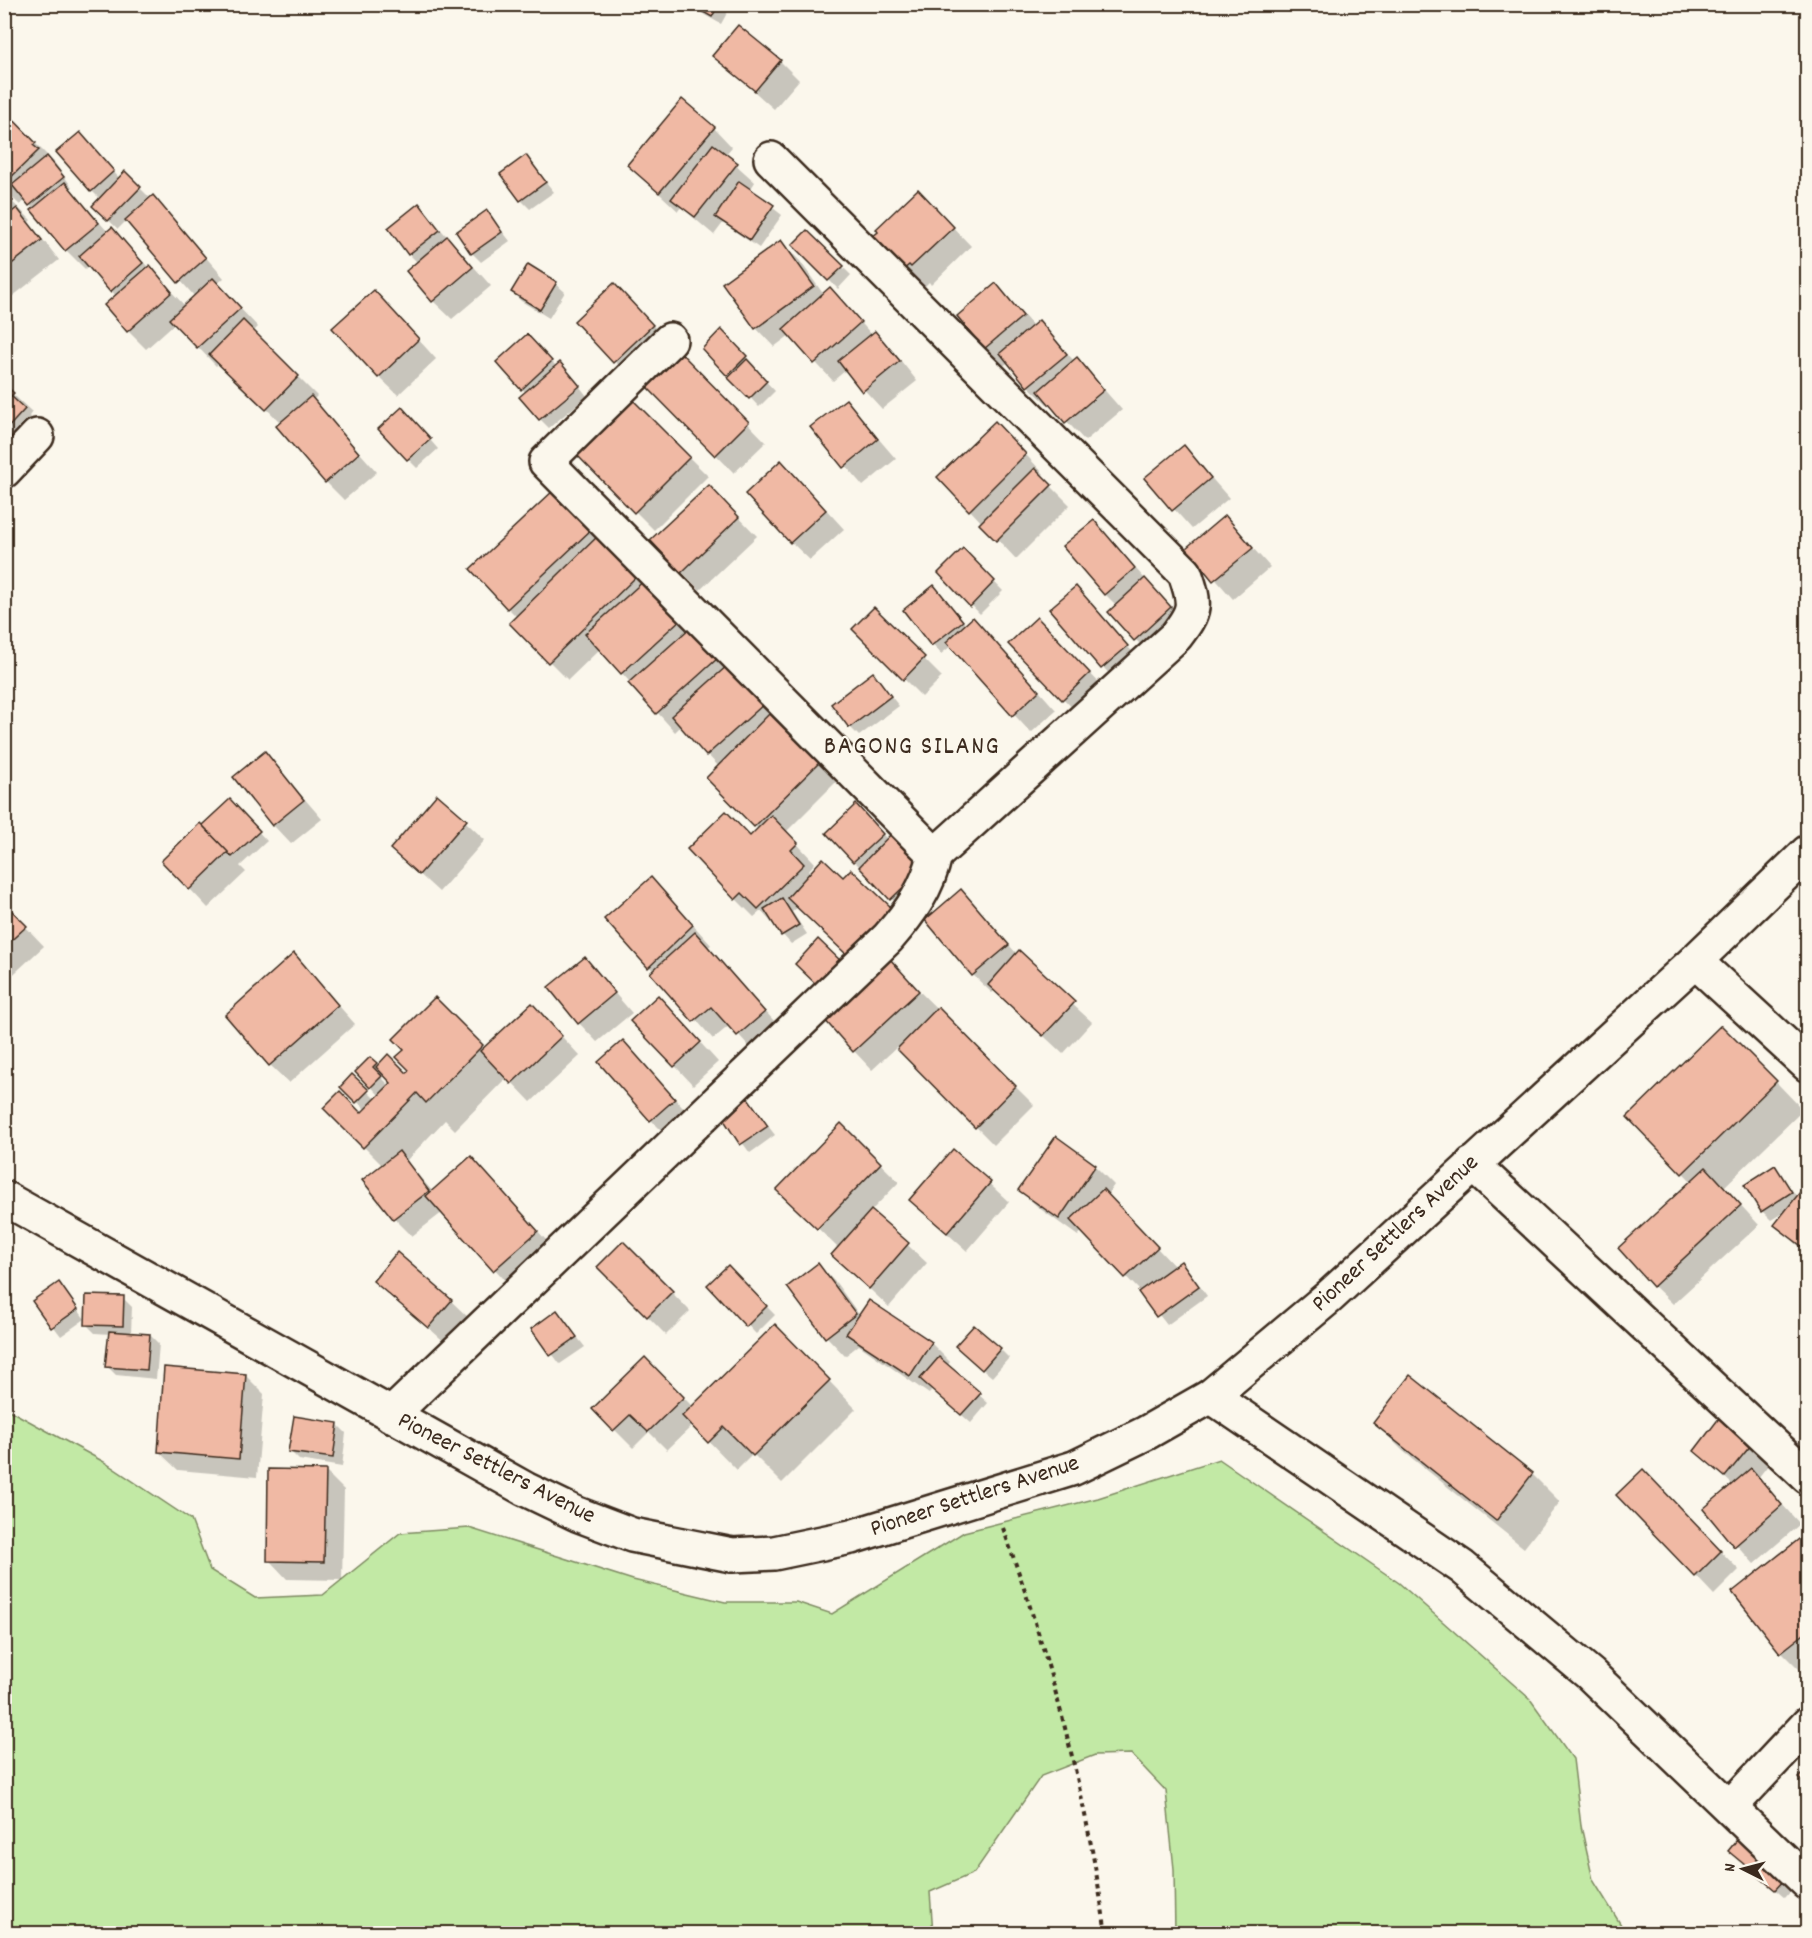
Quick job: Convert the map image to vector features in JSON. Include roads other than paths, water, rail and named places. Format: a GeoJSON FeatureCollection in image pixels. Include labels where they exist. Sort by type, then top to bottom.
{"type":"FeatureCollection","features":[{"type":"Feature","properties":{"kind":"street"},"geometry":{"type":"LineString","coordinates":[[391,1415],[888,938],[922,894],[931,873],[935,855],[1176,636],[1192,614],[1194,597],[1185,573],[771,159]]}},
{"type":"Feature","properties":{"kind":"street"},"geometry":{"type":"LineString","coordinates":[[670,340],[546,462],[935,855]]}},
{"type":"Feature","properties":{"kind":"street"},"geometry":{"type":"LineString","coordinates":[[4,471],[37,436]]}},
{"type":"Feature","properties":{"kind":"street","name":"Pioneer Settlers Avenue"},"geometry":{"type":"LineString","coordinates":[[4,1198],[525,1489],[577,1514],[632,1535],[732,1555],[774,1553],[851,1537],[1074,1468],[1146,1433],[1211,1396],[1329,1297],[1695,961],[1808,852]]}},
{"type":"Feature","properties":{"kind":"street"},"geometry":{"type":"LineString","coordinates":[[1695,961],[1808,1065]]}},
{"type":"Feature","properties":{"kind":"street"},"geometry":{"type":"LineString","coordinates":[[1472,1164],[1808,1477]]}},
{"type":"Feature","properties":{"kind":"street"},"geometry":{"type":"LineString","coordinates":[[1211,1396],[1462,1567],[1590,1674],[1808,1883]]}},
{"type":"Feature","properties":{"kind":"street"},"geometry":{"type":"LineString","coordinates":[[1730,1807],[1808,1724]]}},
{"type":"Feature","properties":{"kind":"district","name":"BAGONG SILANG"},"geometry":{"type":"Point","coordinates":[912,747]}}]}
